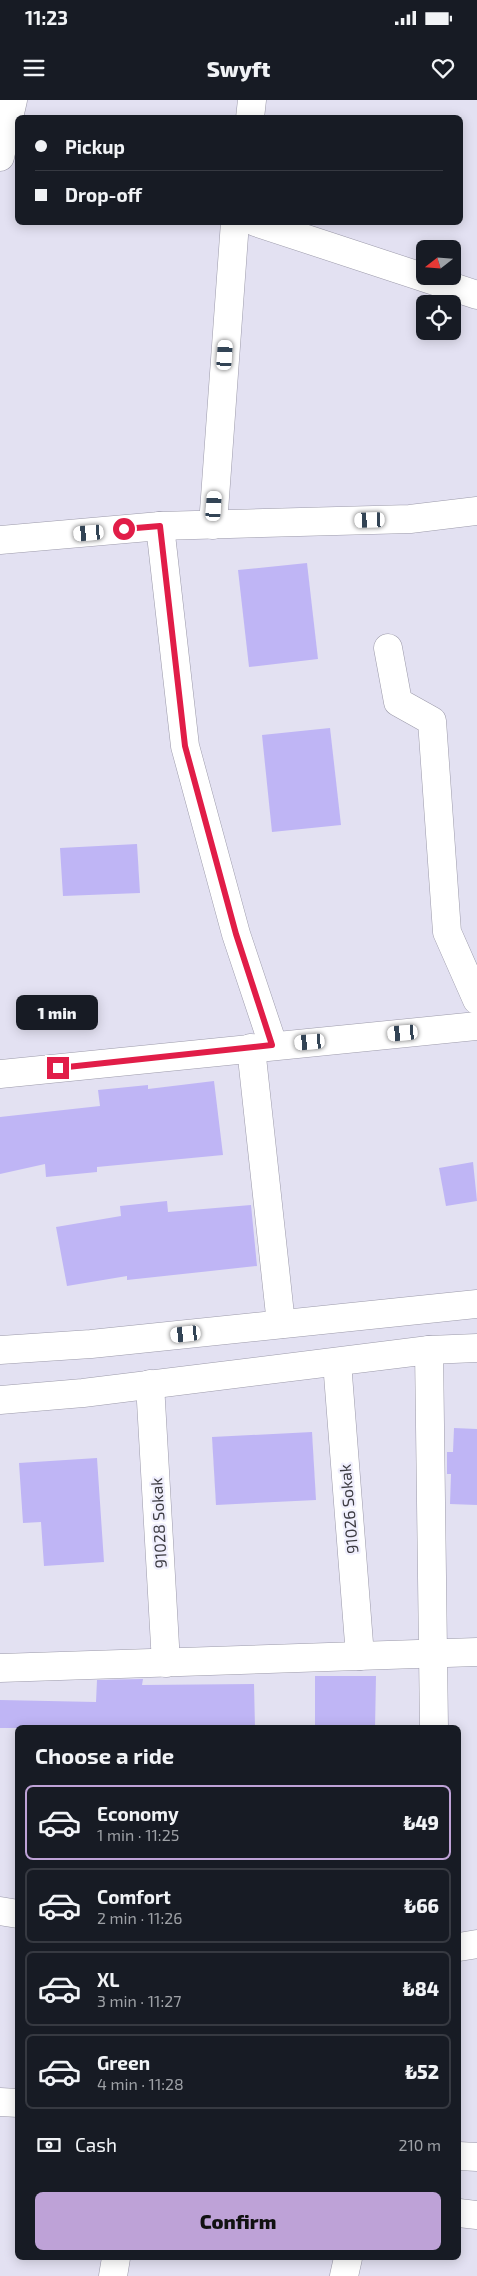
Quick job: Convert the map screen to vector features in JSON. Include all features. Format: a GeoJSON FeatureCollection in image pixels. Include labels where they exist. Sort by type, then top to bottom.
{"type":"FeatureCollection","features":[{"type":"Feature","properties":{"kind":"street"},"geometry":{"type":"LineString","coordinates":[[13,100],[0,157],[15,161]]}},
{"type":"Feature","properties":{"kind":"street"},"geometry":{"type":"LineString","coordinates":[[250,115],[252,100]]}},
{"type":"Feature","properties":{"kind":"street"},"geometry":{"type":"LineString","coordinates":[[213,525],[235,225]]}},
{"type":"Feature","properties":{"kind":"street"},"geometry":{"type":"LineString","coordinates":[[264,225],[477,294]]}},
{"type":"Feature","properties":{"kind":"street"},"geometry":{"type":"LineString","coordinates":[[0,540],[160,526],[410,519],[477,511]]}},
{"type":"Feature","properties":{"kind":"street"},"geometry":{"type":"LineString","coordinates":[[160,526],[185,746],[236,934],[262,1046],[281,1324]]}},
{"type":"Feature","properties":{"kind":"street"},"geometry":{"type":"LineString","coordinates":[[388,648],[398,702],[432,721],[447,932],[477,1000]]}},
{"type":"Feature","properties":{"kind":"street"},"geometry":{"type":"LineString","coordinates":[[0,1074],[262,1046],[477,1026]]}},
{"type":"Feature","properties":{"kind":"street"},"geometry":{"type":"LineString","coordinates":[[0,1350],[91,1344],[477,1304]]}},
{"type":"Feature","properties":{"kind":"street"},"geometry":{"type":"LineString","coordinates":[[0,1400],[429,1350],[477,1348]]}},
{"type":"Feature","properties":{"kind":"street"},"geometry":{"type":"LineString","coordinates":[[429,1350],[434,1725]]}},
{"type":"Feature","properties":{"kind":"street","name":"91026 Sokak"},"geometry":{"type":"LineString","coordinates":[[336,1362],[360,1656]]}},
{"type":"Feature","properties":{"kind":"street","name":"91028 Sokak"},"geometry":{"type":"LineString","coordinates":[[150,1384],[166,1663]]}},
{"type":"Feature","properties":{"kind":"street"},"geometry":{"type":"LineString","coordinates":[[0,1668],[477,1652]]}},
{"type":"Feature","properties":{"kind":"street"},"geometry":{"type":"LineString","coordinates":[[0,1911],[15,1914]]}},
{"type":"Feature","properties":{"kind":"street"},"geometry":{"type":"LineString","coordinates":[[461,1947],[477,1944]]}},
{"type":"Feature","properties":{"kind":"street"},"geometry":{"type":"LineString","coordinates":[[0,2102],[15,2103]]}},
{"type":"Feature","properties":{"kind":"street"},"geometry":{"type":"LineString","coordinates":[[461,2156],[477,2157]]}},
{"type":"Feature","properties":{"kind":"street"},"geometry":{"type":"LineString","coordinates":[[461,2213],[477,2215]]}},
{"type":"Feature","properties":{"kind":"street"},"geometry":{"type":"LineString","coordinates":[[113,2276],[116,2260]]}},
{"type":"Feature","properties":{"kind":"street"},"geometry":{"type":"LineString","coordinates":[[344,2276],[348,2260]]}},
{"type":"Feature","properties":{"kind":"building"},"geometry":{"type":"Polygon","coordinates":[[[307,563],[318,659],[249,667],[238,570],[307,563]]]}},
{"type":"Feature","properties":{"kind":"building"},"geometry":{"type":"Polygon","coordinates":[[[330,728],[341,825],[272,832],[262,735],[330,728]]]}},
{"type":"Feature","properties":{"kind":"building"},"geometry":{"type":"Polygon","coordinates":[[[137,844],[140,893],[63,896],[60,848],[137,844]]]}},
{"type":"Feature","properties":{"kind":"building"},"geometry":{"type":"Polygon","coordinates":[[[214,1081],[223,1155],[97,1167],[97,1172],[46,1177],[45,1164],[0,1174],[0,1117],[100,1106],[98,1090],[148,1085],[148,1089],[214,1081]]]}},
{"type":"Feature","properties":{"kind":"building"},"geometry":{"type":"Polygon","coordinates":[[[473,1162],[477,1201],[446,1206],[439,1168],[473,1162]]]}},
{"type":"Feature","properties":{"kind":"building"},"geometry":{"type":"Polygon","coordinates":[[[167,1201],[168,1212],[251,1205],[257,1266],[127,1280],[127,1276],[67,1286],[56,1227],[121,1216],[120,1206],[167,1201]]]}},
{"type":"Feature","properties":{"kind":"building"},"geometry":{"type":"Polygon","coordinates":[[[454,1428],[477,1429],[477,1505],[450,1504],[451,1474],[447,1474],[447,1452],[453,1452],[454,1428]]]}},
{"type":"Feature","properties":{"kind":"building"},"geometry":{"type":"Polygon","coordinates":[[[312,1432],[316,1500],[216,1505],[212,1437],[312,1432]]]}},
{"type":"Feature","properties":{"kind":"building"},"geometry":{"type":"Polygon","coordinates":[[[97,1458],[104,1562],[44,1566],[41,1522],[23,1523],[19,1463],[97,1458]]]}},
{"type":"Feature","properties":{"kind":"building"},"geometry":{"type":"Polygon","coordinates":[[[315,1676],[376,1676],[375,1725],[315,1725],[315,1676]]]}},
{"type":"Feature","properties":{"kind":"building"},"geometry":{"type":"Polygon","coordinates":[[[143,1679],[142,1685],[254,1684],[255,1725],[15,1725],[15,1728],[0,1728],[0,1700],[96,1702],[97,1680],[143,1679]]]}},
{"type":"Feature","properties":{"kind":"route"},"geometry":{"type":"LineString","coordinates":[[58,1068],[272,1045],[236,934],[185,746],[160,526],[124,529]]}}]}
